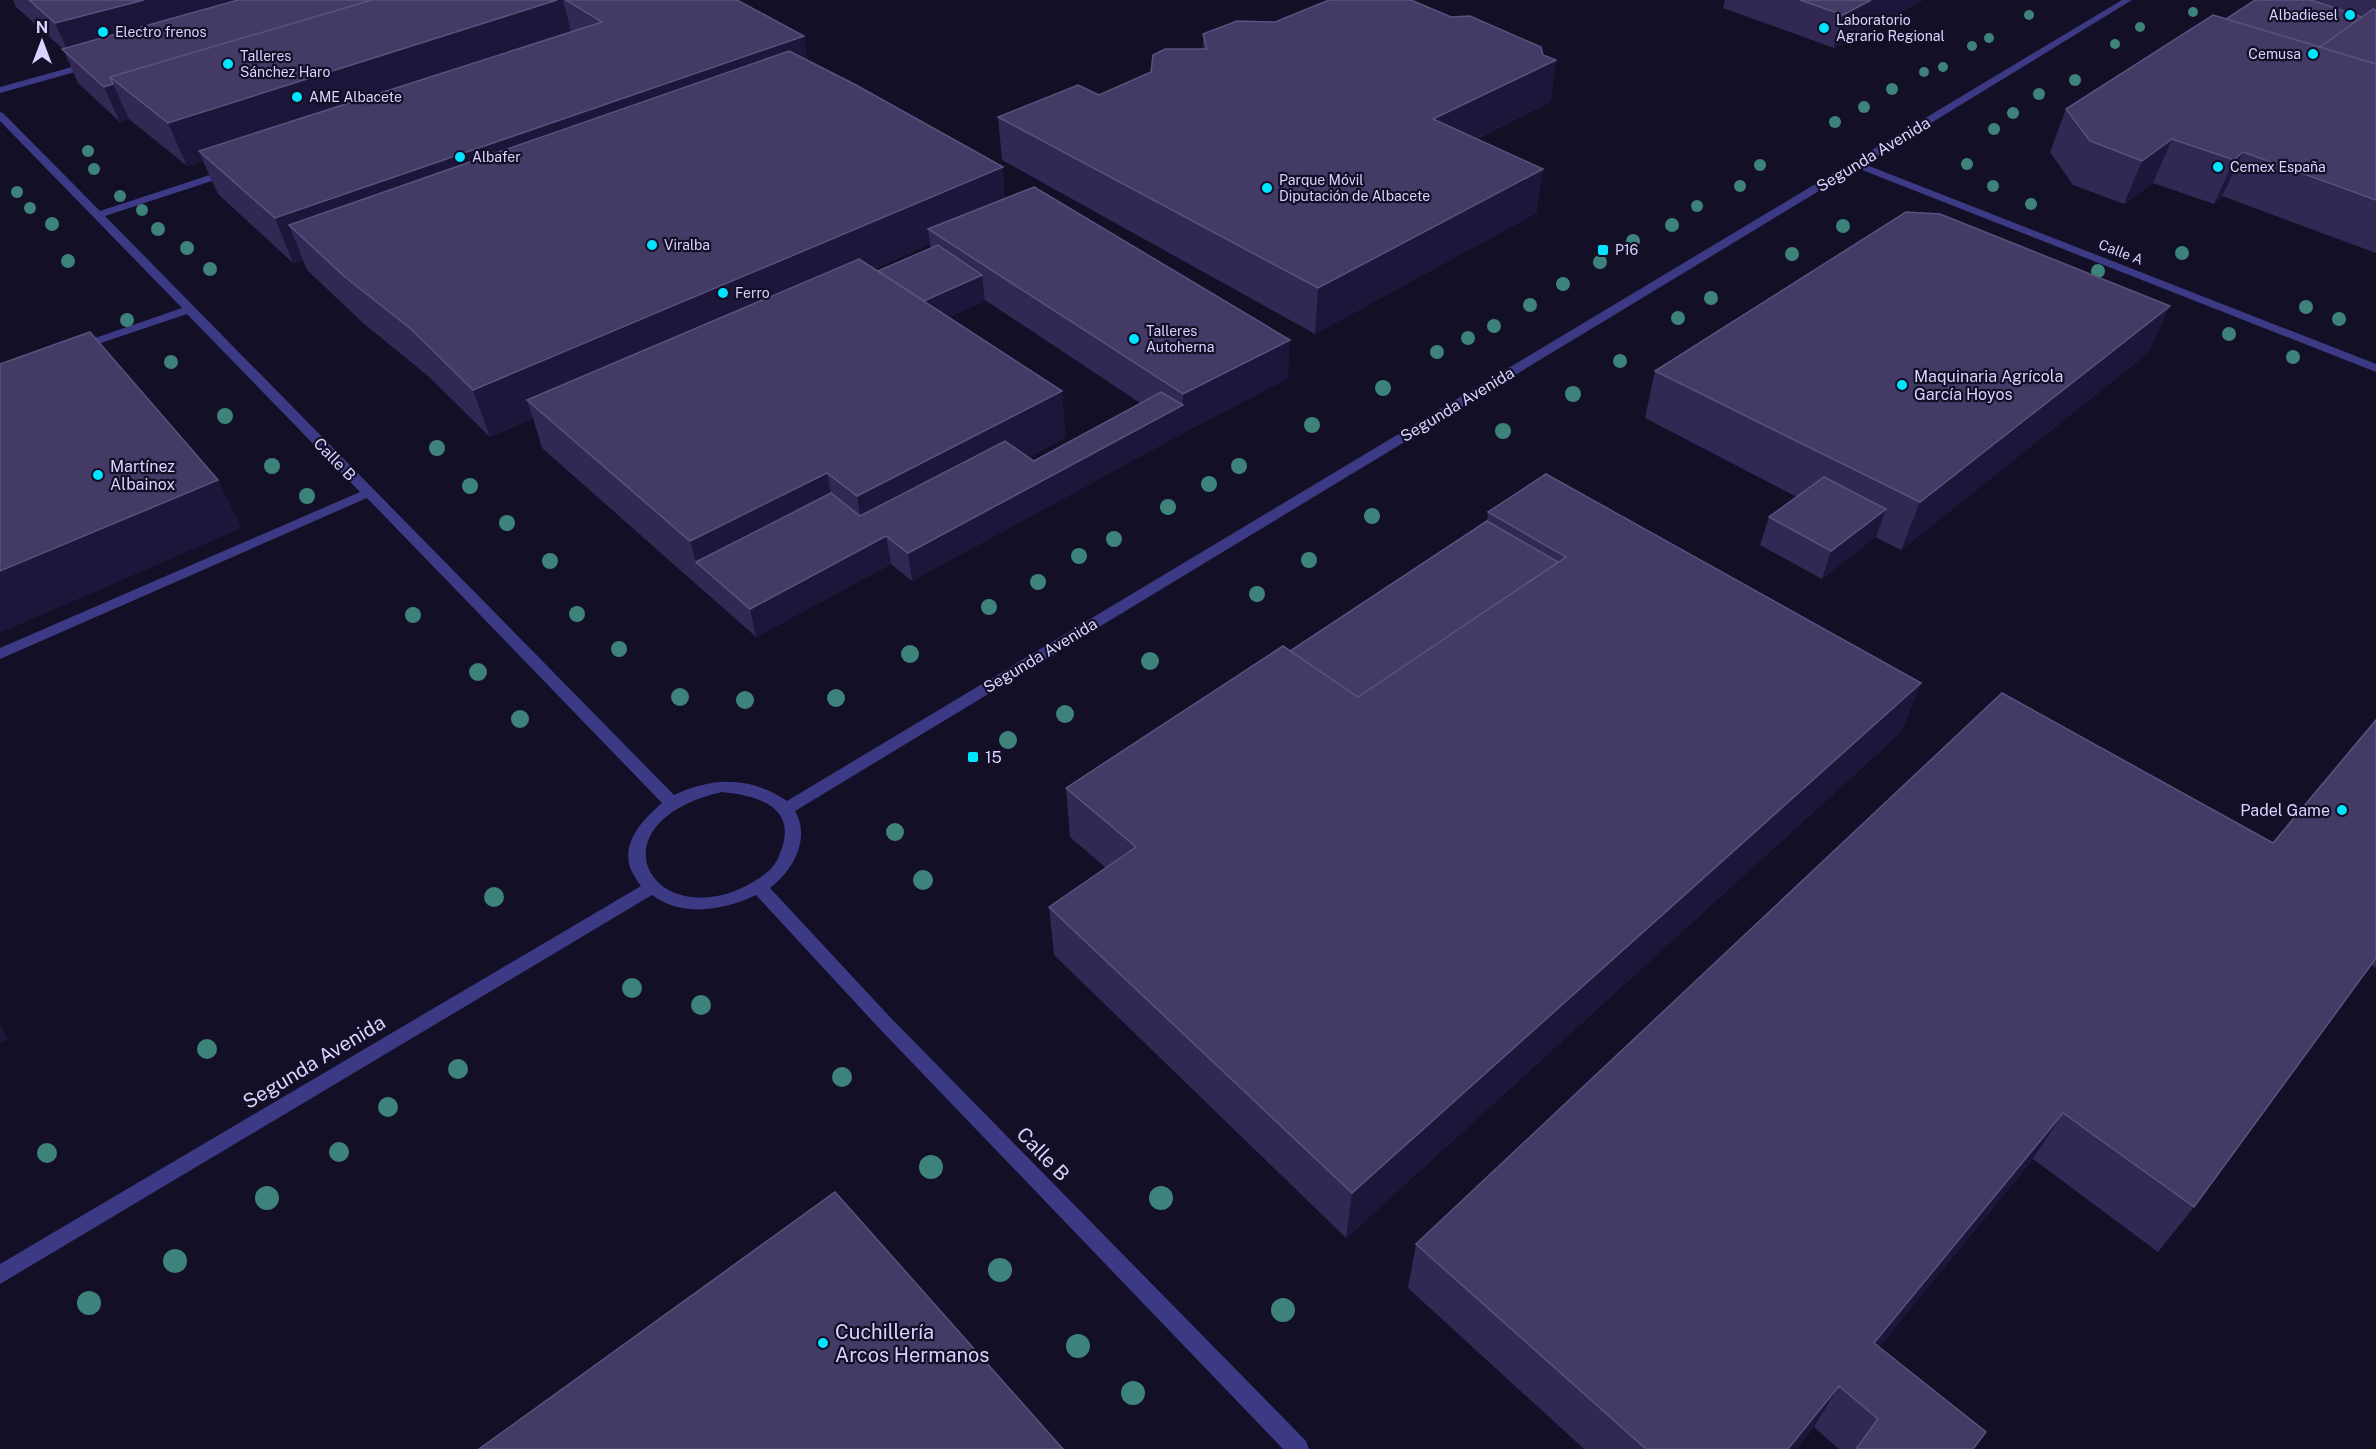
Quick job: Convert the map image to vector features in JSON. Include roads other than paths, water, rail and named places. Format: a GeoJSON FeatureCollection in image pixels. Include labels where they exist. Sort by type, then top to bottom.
{"type":"FeatureCollection","features":[{"type":"Feature","properties":{"kind":"street","name":"Segunda Avenida"},"geometry":{"type":"LineString","coordinates":[[786,809],[2128,0]]}},
{"type":"Feature","properties":{"kind":"street"},"geometry":{"type":"LineString","coordinates":[[0,90],[103,61]]}},
{"type":"Feature","properties":{"kind":"street","name":"Calle B"},"geometry":{"type":"LineString","coordinates":[[0,115],[672,803]]}},
{"type":"Feature","properties":{"kind":"street","name":"Calle A"},"geometry":{"type":"LineString","coordinates":[[1856,164],[2376,368]]}},
{"type":"Feature","properties":{"kind":"street"},"geometry":{"type":"LineString","coordinates":[[98,215],[243,167]]}},
{"type":"Feature","properties":{"kind":"street"},"geometry":{"type":"LineString","coordinates":[[67,352],[189,309]]}},
{"type":"Feature","properties":{"kind":"street"},"geometry":{"type":"LineString","coordinates":[[0,654],[368,493]]}},
{"type":"Feature","properties":{"kind":"street"},"geometry":{"type":"LineString","coordinates":[[722,786],[748,788],[770,795],[786,809],[794,828],[792,849],[780,869],[759,887],[731,899],[701,904],[673,900],[651,888],[640,873],[636,855],[640,836],[653,818],[672,803],[696,792],[722,786]]}},
{"type":"Feature","properties":{"kind":"street","name":"Calle B"},"geometry":{"type":"LineString","coordinates":[[759,887],[883,1021],[1298,1449]]}},
{"type":"Feature","properties":{"kind":"street","name":"Segunda Avenida"},"geometry":{"type":"LineString","coordinates":[[0,1275],[651,888]]}},
{"type":"Feature","properties":{"kind":"place","name":"Albadiesel"},"geometry":{"type":"Point","coordinates":[2350,15]}},
{"type":"Feature","properties":{"kind":"place","name":"Laboratorio Agrario Regional"},"geometry":{"type":"Point","coordinates":[1824,28]}},
{"type":"Feature","properties":{"kind":"place","name":"Electro frenos"},"geometry":{"type":"Point","coordinates":[103,32]}},
{"type":"Feature","properties":{"kind":"place","name":"Cemusa"},"geometry":{"type":"Point","coordinates":[2313,54]}},
{"type":"Feature","properties":{"kind":"place","name":"Talleres Sánchez Haro"},"geometry":{"type":"Point","coordinates":[228,64]}},
{"type":"Feature","properties":{"kind":"place","name":"AME Albacete"},"geometry":{"type":"Point","coordinates":[297,97]}},
{"type":"Feature","properties":{"kind":"place","name":"Albafer"},"geometry":{"type":"Point","coordinates":[460,157]}},
{"type":"Feature","properties":{"kind":"place","name":"Cemex España"},"geometry":{"type":"Point","coordinates":[2218,167]}},
{"type":"Feature","properties":{"kind":"place","name":"Parque Móvil Diputación de Albacete"},"geometry":{"type":"Point","coordinates":[1267,188]}},
{"type":"Feature","properties":{"kind":"place","name":"Viralba"},"geometry":{"type":"Point","coordinates":[652,245]}},
{"type":"Feature","properties":{"kind":"place","name":"P16"},"geometry":{"type":"Point","coordinates":[1603,250]}},
{"type":"Feature","properties":{"kind":"place","name":"Ferro"},"geometry":{"type":"Point","coordinates":[723,293]}},
{"type":"Feature","properties":{"kind":"place","name":"Talleres Autoherna"},"geometry":{"type":"Point","coordinates":[1134,339]}},
{"type":"Feature","properties":{"kind":"place","name":"Maquinaria Agrícola García Hoyos"},"geometry":{"type":"Point","coordinates":[1902,385]}},
{"type":"Feature","properties":{"kind":"place","name":"Martínez Albainox"},"geometry":{"type":"Point","coordinates":[98,475]}},
{"type":"Feature","properties":{"kind":"place","name":"15"},"geometry":{"type":"Point","coordinates":[973,757]}},
{"type":"Feature","properties":{"kind":"place","name":"Padel Game"},"geometry":{"type":"Point","coordinates":[2342,810]}},
{"type":"Feature","properties":{"kind":"place","name":"Cuchillería Arcos Hermanos"},"geometry":{"type":"Point","coordinates":[823,1343]}}]}
